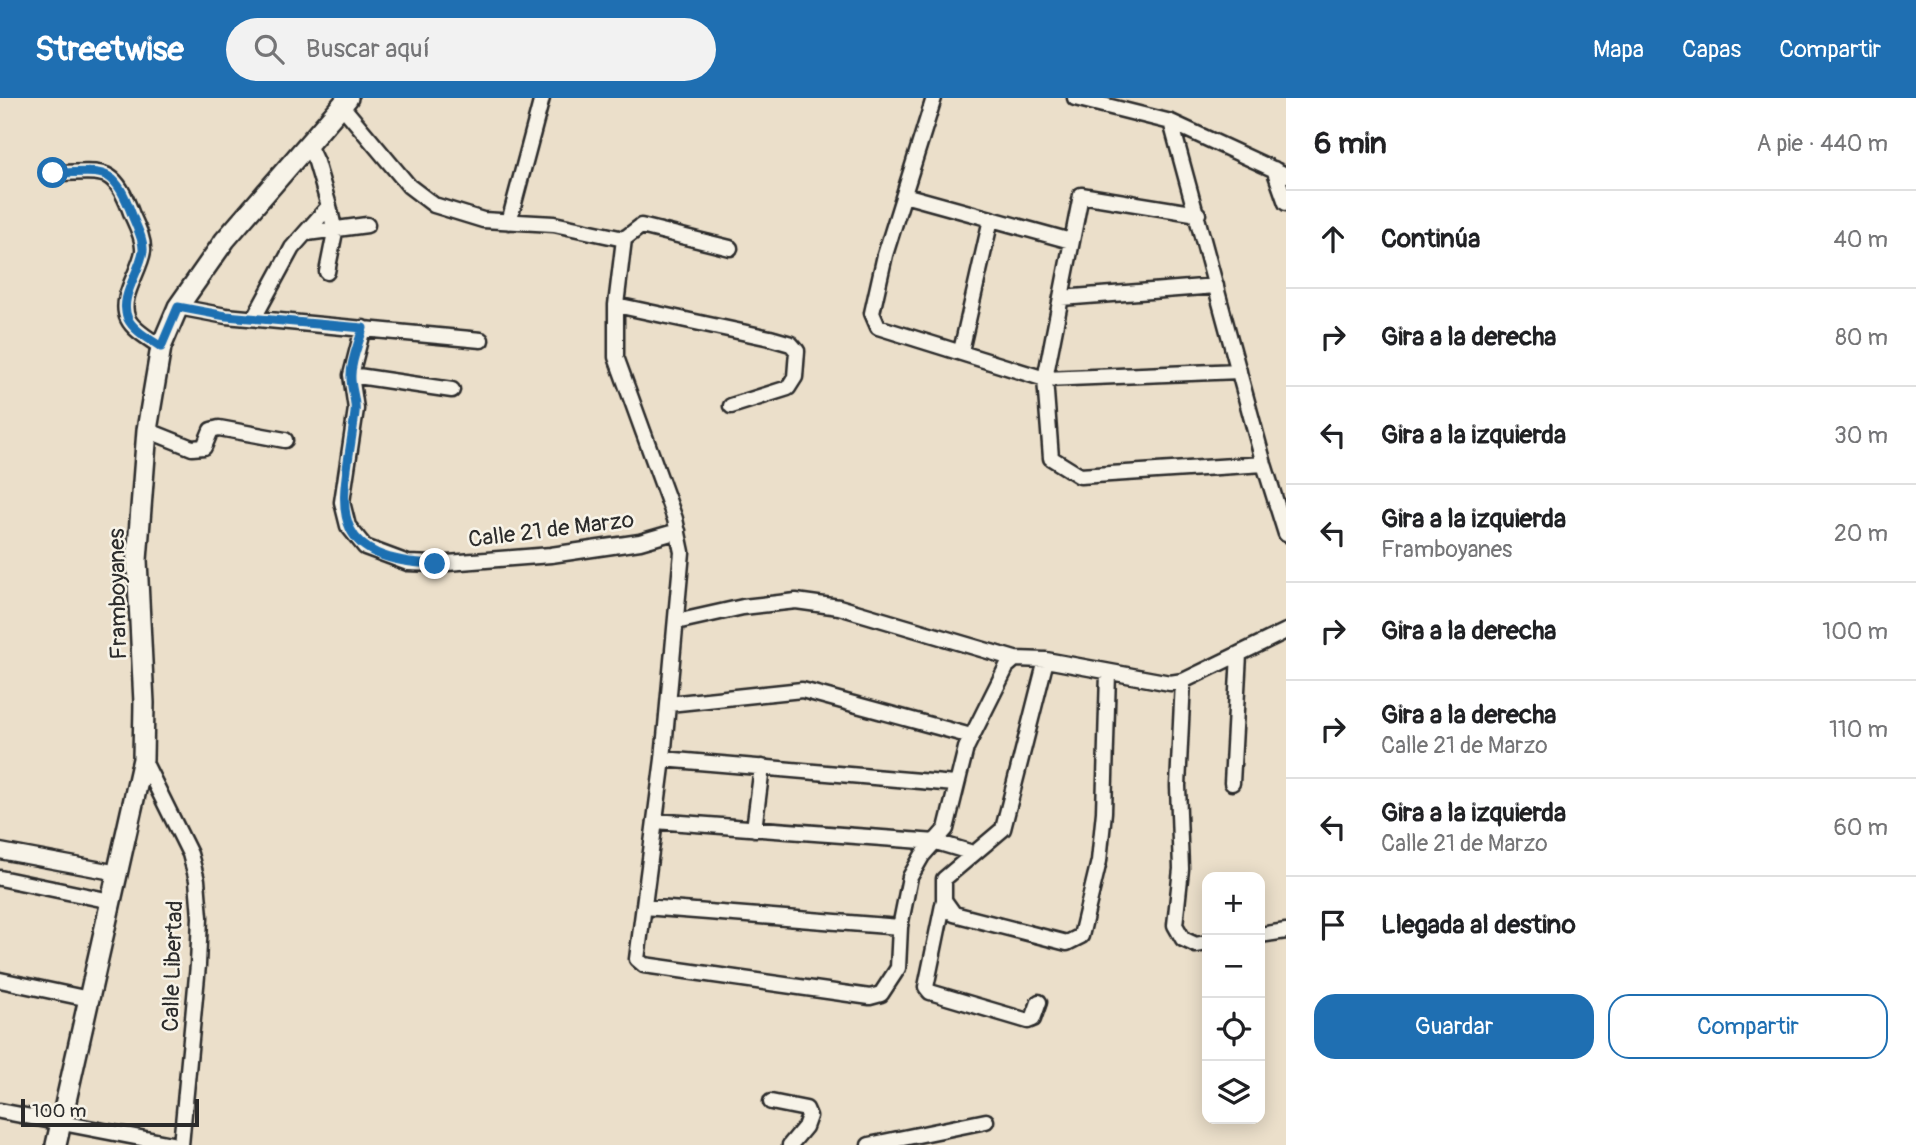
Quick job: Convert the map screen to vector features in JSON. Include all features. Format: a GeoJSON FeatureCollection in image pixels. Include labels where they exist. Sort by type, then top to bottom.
{"type":"FeatureCollection","features":[{"type":"Feature","properties":{"kind":"main road","name":"Framboyanes"},"geometry":{"type":"LineString","coordinates":[[56,1145],[143,759],[144,703],[137,560],[148,430],[161,347],[178,307],[225,240],[345,102]]}},
{"type":"Feature","properties":{"kind":"street"},"geometry":{"type":"LineString","coordinates":[[509,222],[542,98]]}},
{"type":"Feature","properties":{"kind":"street"},"geometry":{"type":"LineString","coordinates":[[934,98],[872,313],[878,327],[1045,379],[1239,371]]}},
{"type":"Feature","properties":{"kind":"street"},"geometry":{"type":"LineString","coordinates":[[1075,98],[1171,122],[1280,172],[1286,203]]}},
{"type":"Feature","properties":{"kind":"street"},"geometry":{"type":"LineString","coordinates":[[345,102],[408,186],[423,199],[483,220],[554,223],[624,239]]}},
{"type":"Feature","properties":{"kind":"street"},"geometry":{"type":"LineString","coordinates":[[1171,122],[1264,464],[1286,534]]}},
{"type":"Feature","properties":{"kind":"street"},"geometry":{"type":"LineString","coordinates":[[309,146],[335,232],[327,272]]}},
{"type":"Feature","properties":{"kind":"street"},"geometry":{"type":"LineString","coordinates":[[53,173],[104,173],[114,177],[122,188],[142,240],[143,251],[126,302],[127,317],[134,327],[161,347]]}},
{"type":"Feature","properties":{"kind":"street"},"geometry":{"type":"LineString","coordinates":[[904,195],[1071,241]]}},
{"type":"Feature","properties":{"kind":"street"},"geometry":{"type":"LineString","coordinates":[[1198,214],[1081,195],[1045,379],[1051,458],[1080,476],[1264,464]]}},
{"type":"Feature","properties":{"kind":"street"},"geometry":{"type":"LineString","coordinates":[[254,318],[292,248],[329,206]]}},
{"type":"Feature","properties":{"kind":"street"},"geometry":{"type":"LineString","coordinates":[[961,351],[991,219]]}},
{"type":"Feature","properties":{"kind":"street"},"geometry":{"type":"LineString","coordinates":[[307,233],[335,232],[367,225]]}},
{"type":"Feature","properties":{"kind":"street"},"geometry":{"type":"LineString","coordinates":[[730,248],[641,226],[624,239],[616,305],[616,357],[678,531],[681,572],[663,759],[637,959],[656,968],[870,997],[881,994],[898,968],[900,927],[910,877],[949,819],[954,784],[971,736],[997,682],[1015,659]]}},
{"type":"Feature","properties":{"kind":"street"},"geometry":{"type":"LineString","coordinates":[[1060,298],[1216,286]]}},
{"type":"Feature","properties":{"kind":"street"},"geometry":{"type":"LineString","coordinates":[[616,305],[791,344],[797,351],[795,377],[788,388],[731,406]]}},
{"type":"Feature","properties":{"kind":"street"},"geometry":{"type":"LineString","coordinates":[[178,307],[254,318],[481,340]]}},
{"type":"Feature","properties":{"kind":"street","name":"Calle 21 de Marzo"},"geometry":{"type":"LineString","coordinates":[[363,328],[351,375],[356,409],[342,502],[348,526],[365,547],[408,563],[435,564],[551,555],[639,542],[678,531]]}},
{"type":"Feature","properties":{"kind":"street"},"geometry":{"type":"LineString","coordinates":[[351,375],[452,390]]}},
{"type":"Feature","properties":{"kind":"street"},"geometry":{"type":"LineString","coordinates":[[148,430],[192,448],[204,447],[211,430],[219,428],[285,440]]}},
{"type":"Feature","properties":{"kind":"street"},"geometry":{"type":"LineString","coordinates":[[676,622],[744,607],[796,601],[839,607],[1015,659],[1046,660],[1161,682],[1183,681],[1286,631]]}},
{"type":"Feature","properties":{"kind":"street"},"geometry":{"type":"LineString","coordinates":[[1232,783],[1239,654]]}},
{"type":"Feature","properties":{"kind":"street"},"geometry":{"type":"LineString","coordinates":[[1039,1002],[1033,1019],[1028,1021],[930,992],[926,987],[944,900],[944,879],[1003,829],[1046,660]]}},
{"type":"Feature","properties":{"kind":"street"},"geometry":{"type":"LineString","coordinates":[[944,900],[954,914],[1068,943],[1081,936],[1101,836],[1108,673]]}},
{"type":"Feature","properties":{"kind":"street"},"geometry":{"type":"LineString","coordinates":[[1183,681],[1178,786],[1181,869],[1175,925],[1183,940],[1196,945],[1202,944]]}},
{"type":"Feature","properties":{"kind":"street"},"geometry":{"type":"LineString","coordinates":[[669,704],[802,690],[971,736]]}},
{"type":"Feature","properties":{"kind":"street","name":"Calle Libertad"},"geometry":{"type":"LineString","coordinates":[[143,759],[190,854],[197,880],[200,917],[198,965],[179,1145]]}},
{"type":"Feature","properties":{"kind":"street"},"geometry":{"type":"LineString","coordinates":[[663,759],[954,784]]}},
{"type":"Feature","properties":{"kind":"street"},"geometry":{"type":"LineString","coordinates":[[754,829],[762,767]]}},
{"type":"Feature","properties":{"kind":"street"},"geometry":{"type":"LineString","coordinates":[[655,821],[936,842],[973,853]]}},
{"type":"Feature","properties":{"kind":"street"},"geometry":{"type":"LineString","coordinates":[[0,851],[118,873]]}},
{"type":"Feature","properties":{"kind":"street"},"geometry":{"type":"LineString","coordinates":[[0,878],[111,901]]}},
{"type":"Feature","properties":{"kind":"street"},"geometry":{"type":"LineString","coordinates":[[644,907],[900,927]]}},
{"type":"Feature","properties":{"kind":"street"},"geometry":{"type":"LineString","coordinates":[[1265,934],[1286,930]]}},
{"type":"Feature","properties":{"kind":"street"},"geometry":{"type":"LineString","coordinates":[[0,980],[89,999]]}},
{"type":"Feature","properties":{"kind":"street"},"geometry":{"type":"LineString","coordinates":[[771,1102],[806,1109],[809,1116],[805,1127],[790,1145]]}},
{"type":"Feature","properties":{"kind":"street"},"geometry":{"type":"LineString","coordinates":[[0,1111],[179,1145]]}},
{"type":"Feature","properties":{"kind":"street"},"geometry":{"type":"LineString","coordinates":[[869,1145],[899,1142],[986,1121]]}},
{"type":"Feature","properties":{"kind":"route"},"geometry":{"type":"LineString","coordinates":[[53,173],[104,173],[114,177],[122,188],[142,240],[143,251],[126,302],[127,317],[134,327],[161,347],[178,307],[226,316],[363,328],[351,375],[356,409],[342,488],[342,502],[348,526],[355,538],[365,547],[390,558],[408,563],[435,564]]}}]}
